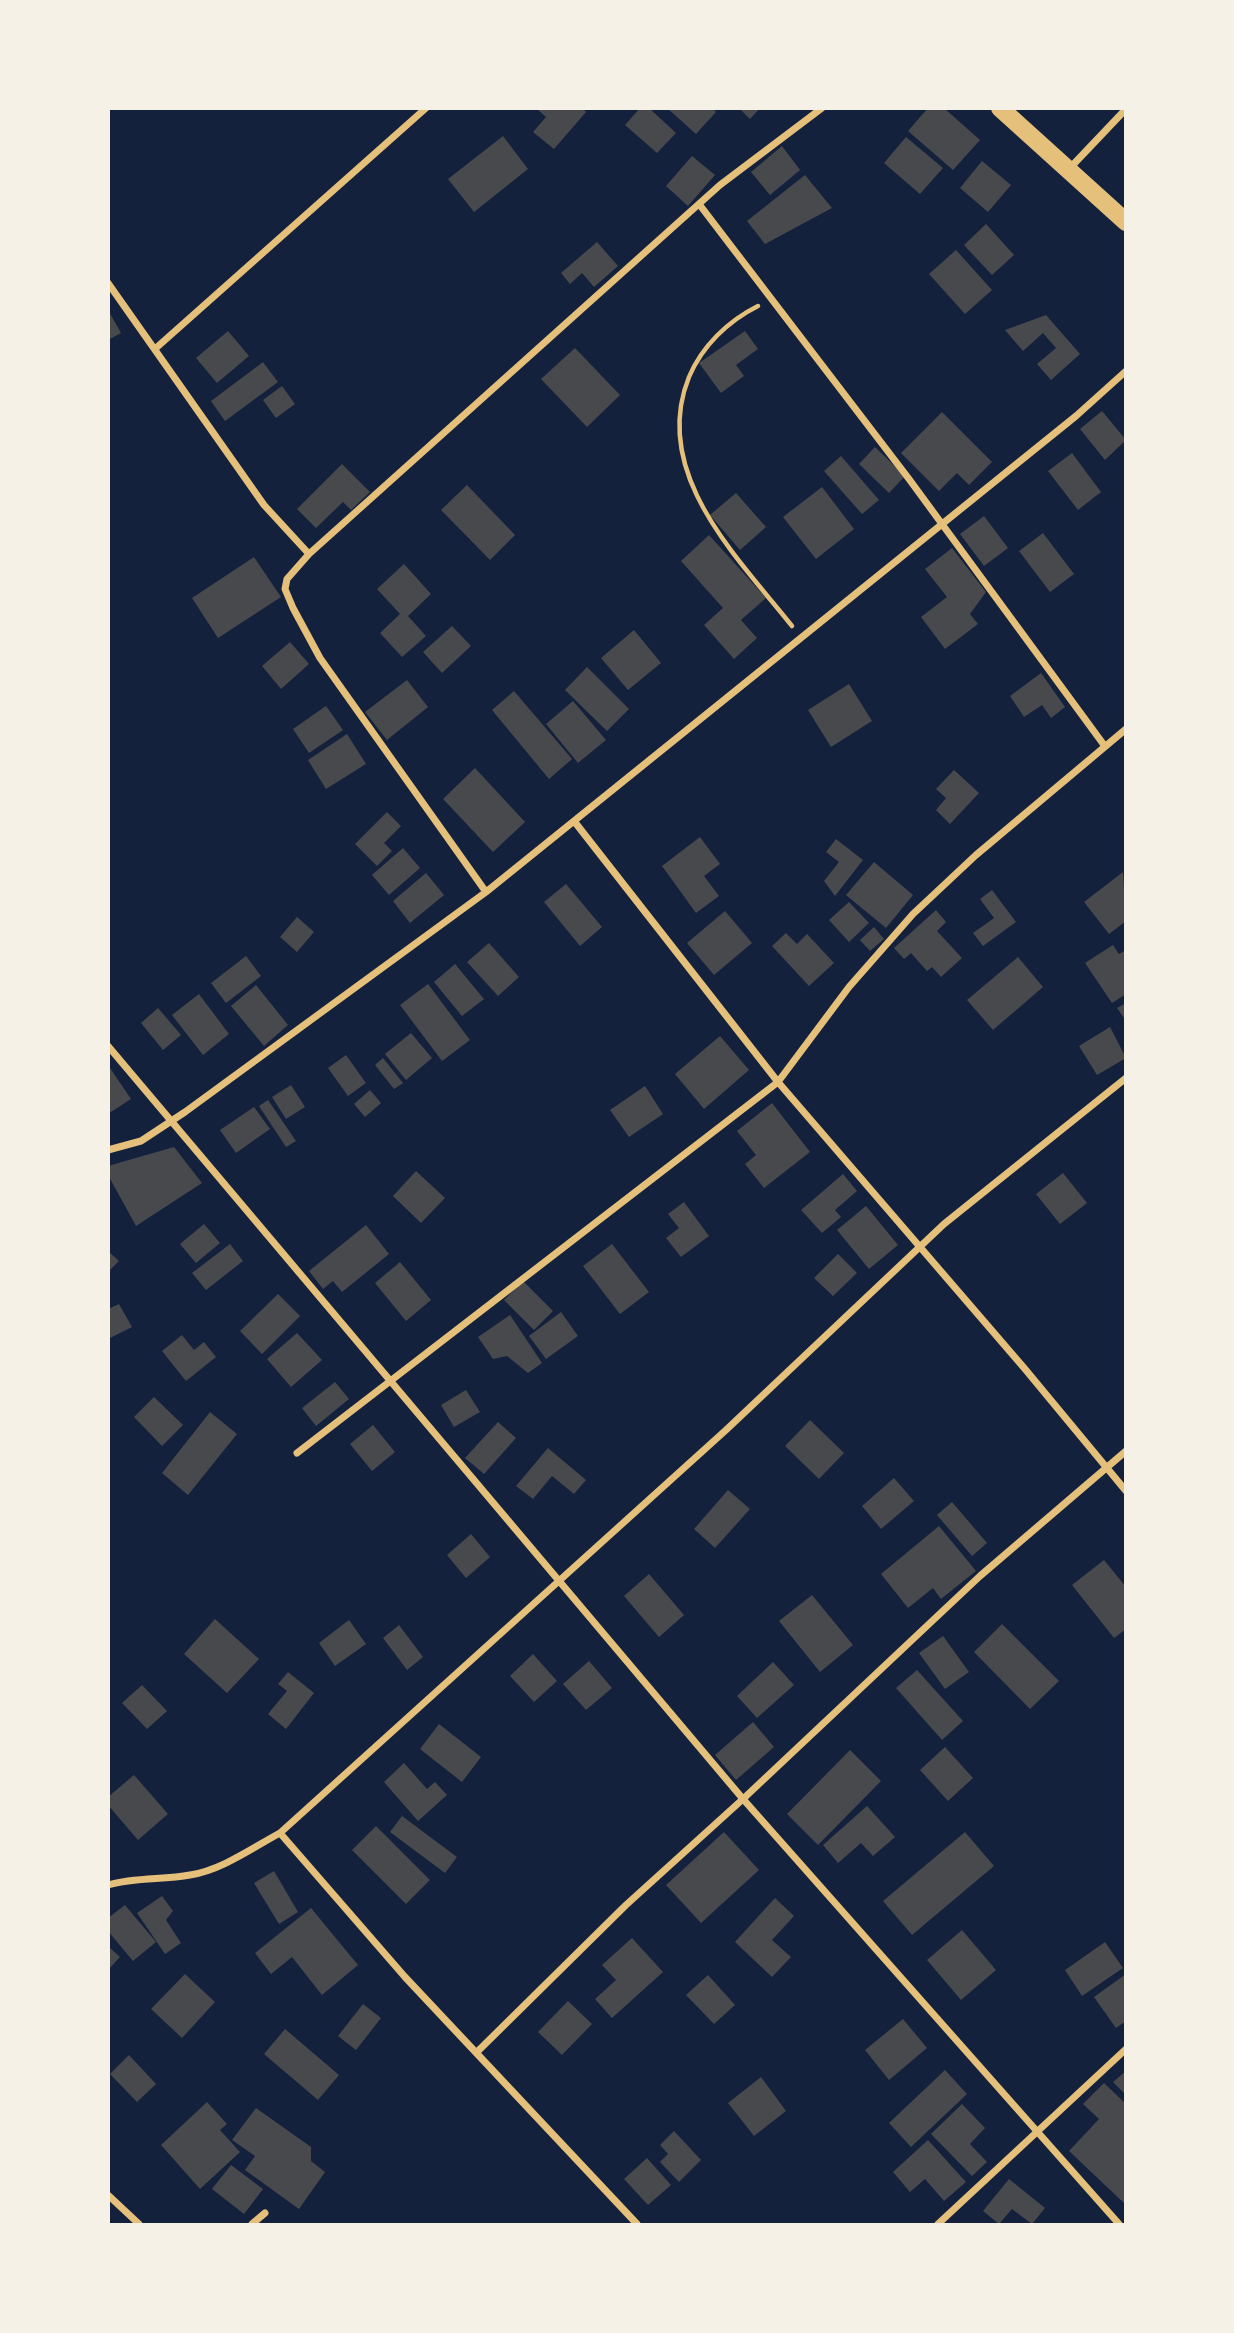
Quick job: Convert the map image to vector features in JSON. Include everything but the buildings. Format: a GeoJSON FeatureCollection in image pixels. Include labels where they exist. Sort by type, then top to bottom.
{"type":"FeatureCollection","features":[{"type":"Feature","properties":{"kind":"main road"},"geometry":{"type":"LineString","coordinates":[[1000,108],[1125,222]]}},
{"type":"Feature","properties":{"kind":"street"},"geometry":{"type":"LineString","coordinates":[[156,348],[426,108]]}},
{"type":"Feature","properties":{"kind":"street"},"geometry":{"type":"LineString","coordinates":[[486,892],[344,692],[293,608],[285,589],[287,579],[309,554],[699,204],[822,108]]}},
{"type":"Feature","properties":{"kind":"street"},"geometry":{"type":"LineString","coordinates":[[1069,169],[1125,109]]}},
{"type":"Feature","properties":{"kind":"street"},"geometry":{"type":"LineString","coordinates":[[699,204],[942,523],[1104,745]]}},
{"type":"Feature","properties":{"kind":"street"},"geometry":{"type":"LineString","coordinates":[[108,283],[264,505],[309,554]]}},
{"type":"Feature","properties":{"kind":"street"},"geometry":{"type":"LineString","coordinates":[[108,1150],[141,1141],[169,1122],[486,892],[1076,416],[1125,371]]}},
{"type":"Feature","properties":{"kind":"street"},"geometry":{"type":"LineString","coordinates":[[297,1453],[778,1082],[849,987],[913,914],[955,873],[1125,729]]}},
{"type":"Feature","properties":{"kind":"street"},"geometry":{"type":"LineString","coordinates":[[574,821],[778,1082],[1125,1491]]}},
{"type":"Feature","properties":{"kind":"street"},"geometry":{"type":"LineString","coordinates":[[108,1046],[169,1122],[743,1799],[1119,2224]]}},
{"type":"Feature","properties":{"kind":"street"},"geometry":{"type":"LineString","coordinates":[[108,1885],[128,1880],[190,1875],[212,1869],[280,1833],[726,1430],[919,1247],[1125,1079]]}},
{"type":"Feature","properties":{"kind":"street"},"geometry":{"type":"LineString","coordinates":[[477,2052],[625,1905],[743,1799],[979,1576],[1125,1451]]}},
{"type":"Feature","properties":{"kind":"street"},"geometry":{"type":"LineString","coordinates":[[280,1833],[405,1977],[637,2224]]}},
{"type":"Feature","properties":{"kind":"street"},"geometry":{"type":"LineString","coordinates":[[937,2224],[1125,2049]]}},
{"type":"Feature","properties":{"kind":"street"},"geometry":{"type":"LineString","coordinates":[[108,2195],[139,2224]]}},
{"type":"Feature","properties":{"kind":"street"},"geometry":{"type":"LineString","coordinates":[[252,2224],[265,2213]]}},
{"type":"Feature","properties":{"kind":"path"},"geometry":{"type":"LineString","coordinates":[[772,299],[722,330],[694,365],[683,391],[680,444],[686,469],[718,533],[801,637]]}}]}
